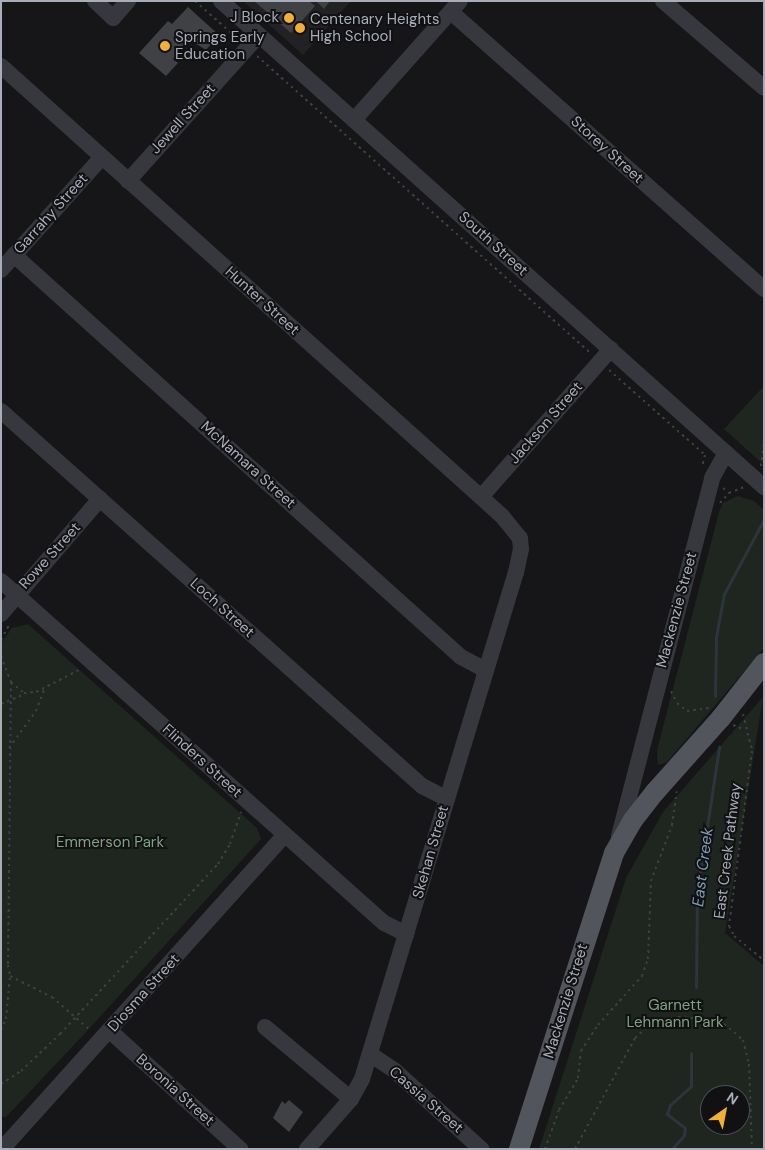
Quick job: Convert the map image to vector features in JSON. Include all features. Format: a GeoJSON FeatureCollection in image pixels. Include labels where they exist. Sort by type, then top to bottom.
{"type":"FeatureCollection","features":[{"type":"Feature","properties":{"kind":"main road","name":"Mackenzie Street"},"geometry":{"type":"LineString","coordinates":[[519,1149],[614,852],[633,820],[655,792],[721,718],[764,663]]}},
{"type":"Feature","properties":{"kind":"street"},"geometry":{"type":"LineString","coordinates":[[95,1],[113,18],[128,1]]}},
{"type":"Feature","properties":{"kind":"street","name":"South Street"},"geometry":{"type":"LineString","coordinates":[[221,1],[758,482]]}},
{"type":"Feature","properties":{"kind":"street"},"geometry":{"type":"LineString","coordinates":[[663,1],[764,88]]}},
{"type":"Feature","properties":{"kind":"street"},"geometry":{"type":"LineString","coordinates":[[354,120],[456,6]]}},
{"type":"Feature","properties":{"kind":"street","name":"Storey Street"},"geometry":{"type":"LineString","coordinates":[[456,6],[764,289]]}},
{"type":"Feature","properties":{"kind":"street","name":"Jewell Street"},"geometry":{"type":"LineString","coordinates":[[128,181],[259,35]]}},
{"type":"Feature","properties":{"kind":"street","name":"Hunter Street"},"geometry":{"type":"LineString","coordinates":[[1,66],[101,158],[481,497],[513,527],[520,538]]}},
{"type":"Feature","properties":{"kind":"street","name":"Garrahy Street"},"geometry":{"type":"LineString","coordinates":[[1,270],[101,158]]}},
{"type":"Feature","properties":{"kind":"street","name":"McNamara Street"},"geometry":{"type":"LineString","coordinates":[[14,256],[462,657],[485,670]]}},
{"type":"Feature","properties":{"kind":"street","name":"Jackson Street"},"geometry":{"type":"LineString","coordinates":[[481,497],[611,349]]}},
{"type":"Feature","properties":{"kind":"street","name":"Loch Street"},"geometry":{"type":"LineString","coordinates":[[1,411],[422,786],[447,799]]}},
{"type":"Feature","properties":{"kind":"street","name":"Mackenzie Street"},"geometry":{"type":"LineString","coordinates":[[614,852],[712,478],[726,453]]}},
{"type":"Feature","properties":{"kind":"street","name":"Rowe Street"},"geometry":{"type":"LineString","coordinates":[[7,617],[16,594],[100,499]]}},
{"type":"Feature","properties":{"kind":"street","name":"Skehan Street"},"geometry":{"type":"LineString","coordinates":[[306,1149],[354,1094],[370,1054],[516,572],[521,549],[520,538]]}},
{"type":"Feature","properties":{"kind":"street","name":"Flinders Street"},"geometry":{"type":"LineString","coordinates":[[1,581],[284,836],[384,923],[407,934]]}},
{"type":"Feature","properties":{"kind":"street"},"geometry":{"type":"LineString","coordinates":[[636,771],[655,792]]}},
{"type":"Feature","properties":{"kind":"street","name":"Diosma Street"},"geometry":{"type":"LineString","coordinates":[[2,1149],[284,836]]}},
{"type":"Feature","properties":{"kind":"street"},"geometry":{"type":"LineString","coordinates":[[265,1026],[354,1094],[380,1074],[403,1078]]}},
{"type":"Feature","properties":{"kind":"street","name":"Boronia Street"},"geometry":{"type":"LineString","coordinates":[[106,1035],[240,1149]]}},
{"type":"Feature","properties":{"kind":"street","name":"Cassia Street"},"geometry":{"type":"LineString","coordinates":[[370,1054],[403,1078],[481,1149]]}},
{"type":"Feature","properties":{"kind":"path"},"geometry":{"type":"LineString","coordinates":[[195,1],[705,455],[700,474],[712,478],[728,493]]}},
{"type":"Feature","properties":{"kind":"path"},"geometry":{"type":"LineString","coordinates":[[718,509],[728,493],[739,491],[758,482],[762,466],[764,440]]}},
{"type":"Feature","properties":{"kind":"path"},"geometry":{"type":"LineString","coordinates":[[1,640],[7,617]]}},
{"type":"Feature","properties":{"kind":"path"},"geometry":{"type":"LineString","coordinates":[[1,656],[11,682],[9,748],[11,800],[7,866],[10,886],[7,905],[10,976],[6,1019],[1,1030]]}},
{"type":"Feature","properties":{"kind":"path"},"geometry":{"type":"LineString","coordinates":[[1,704],[44,688],[81,667]]}},
{"type":"Feature","properties":{"kind":"path"},"geometry":{"type":"LineString","coordinates":[[11,682],[24,694]]}},
{"type":"Feature","properties":{"kind":"path"},"geometry":{"type":"LineString","coordinates":[[9,748],[36,711],[44,688]]}},
{"type":"Feature","properties":{"kind":"path"},"geometry":{"type":"LineString","coordinates":[[670,690],[677,703],[687,711],[708,706],[721,718]]}},
{"type":"Feature","properties":{"kind":"path","name":"East Creek Pathway"},"geometry":{"type":"LineString","coordinates":[[743,711],[745,730],[752,751],[729,926],[734,936],[764,960]]}},
{"type":"Feature","properties":{"kind":"path"},"geometry":{"type":"LineString","coordinates":[[545,1149],[559,1110],[578,1078],[581,1051],[598,1025],[642,976],[648,959],[651,881],[672,824],[677,788]]}},
{"type":"Feature","properties":{"kind":"path"},"geometry":{"type":"LineString","coordinates":[[1,1084],[21,1072],[218,864],[230,844],[242,809],[249,816]]}},
{"type":"Feature","properties":{"kind":"path"},"geometry":{"type":"LineString","coordinates":[[10,976],[52,997],[74,1018],[106,1035]]}},
{"type":"Feature","properties":{"kind":"path"},"geometry":{"type":"LineString","coordinates":[[574,1149],[635,1038],[652,1022],[678,1017],[708,1019],[724,1024],[743,1040],[749,1064],[752,1149]]}},
{"type":"Feature","properties":{"kind":"shaded area","name":"Centenary Heights High School"},"geometry":{"type":"Polygon","coordinates":[[[243,1],[351,1],[303,55],[243,1]]]}},
{"type":"Feature","properties":{"kind":"green space"},"geometry":{"type":"Polygon","coordinates":[[[764,386],[764,465],[724,429],[764,386]]]}},
{"type":"Feature","properties":{"kind":"green space"},"geometry":{"type":"Polygon","coordinates":[[[738,496],[754,501],[764,510],[764,648],[667,762],[658,765],[657,750],[719,512],[723,503],[738,496]]]}},
{"type":"Feature","properties":{"kind":"green space","name":"Emmerson Park"},"geometry":{"type":"Polygon","coordinates":[[[28,624],[257,828],[261,839],[89,1029],[6,1117],[1,1117],[1,643],[12,628],[28,624]]]}},
{"type":"Feature","properties":{"kind":"green space","name":"Garnett Lehmann Park"},"geometry":{"type":"Polygon","coordinates":[[[763,697],[725,933],[764,966],[764,1149],[539,1149],[626,878],[663,812],[763,697]]]}},
{"type":"Feature","properties":{"kind":"building","name":"J Block"},"geometry":{"type":"Polygon","coordinates":[[[254,1],[309,1],[315,6],[291,33],[254,1]]]}},
{"type":"Feature","properties":{"kind":"building","name":"J Block"},"geometry":{"type":"Polygon","coordinates":[[[316,1],[330,1],[324,9],[316,1]]]}},
{"type":"Feature","properties":{"kind":"building","name":"Springs Early Education"},"geometry":{"type":"Polygon","coordinates":[[[188,7],[219,35],[206,50],[190,40],[173,59],[178,63],[166,76],[139,53],[168,21],[172,24],[188,7]]]}},
{"type":"Feature","properties":{"kind":"building"},"geometry":{"type":"Polygon","coordinates":[[[289,1100],[303,1112],[289,1132],[273,1118],[282,1101],[285,1104],[289,1100]]]}},
{"type":"Feature","properties":{"kind":"waterway","name":"East Creek"},"geometry":{"type":"LineString","coordinates":[[715,696],[716,637],[724,594],[764,519]]}},
{"type":"Feature","properties":{"kind":"waterway","name":"East Creek"},"geometry":{"type":"LineString","coordinates":[[696,987],[697,893],[719,747]]}},
{"type":"Feature","properties":{"kind":"waterway","name":"East Creek"},"geometry":{"type":"LineString","coordinates":[[672,1149],[684,1135],[685,1128],[667,1114],[670,1105],[691,1086],[691,1053]]}},
{"type":"Feature","properties":{"kind":"place","name":"J Block"},"geometry":{"type":"Point","coordinates":[289,18]}},
{"type":"Feature","properties":{"kind":"place","name":"Centenary Heights High School"},"geometry":{"type":"Point","coordinates":[300,28]}},
{"type":"Feature","properties":{"kind":"place","name":"Springs Early Education"},"geometry":{"type":"Point","coordinates":[165,46]}}]}
